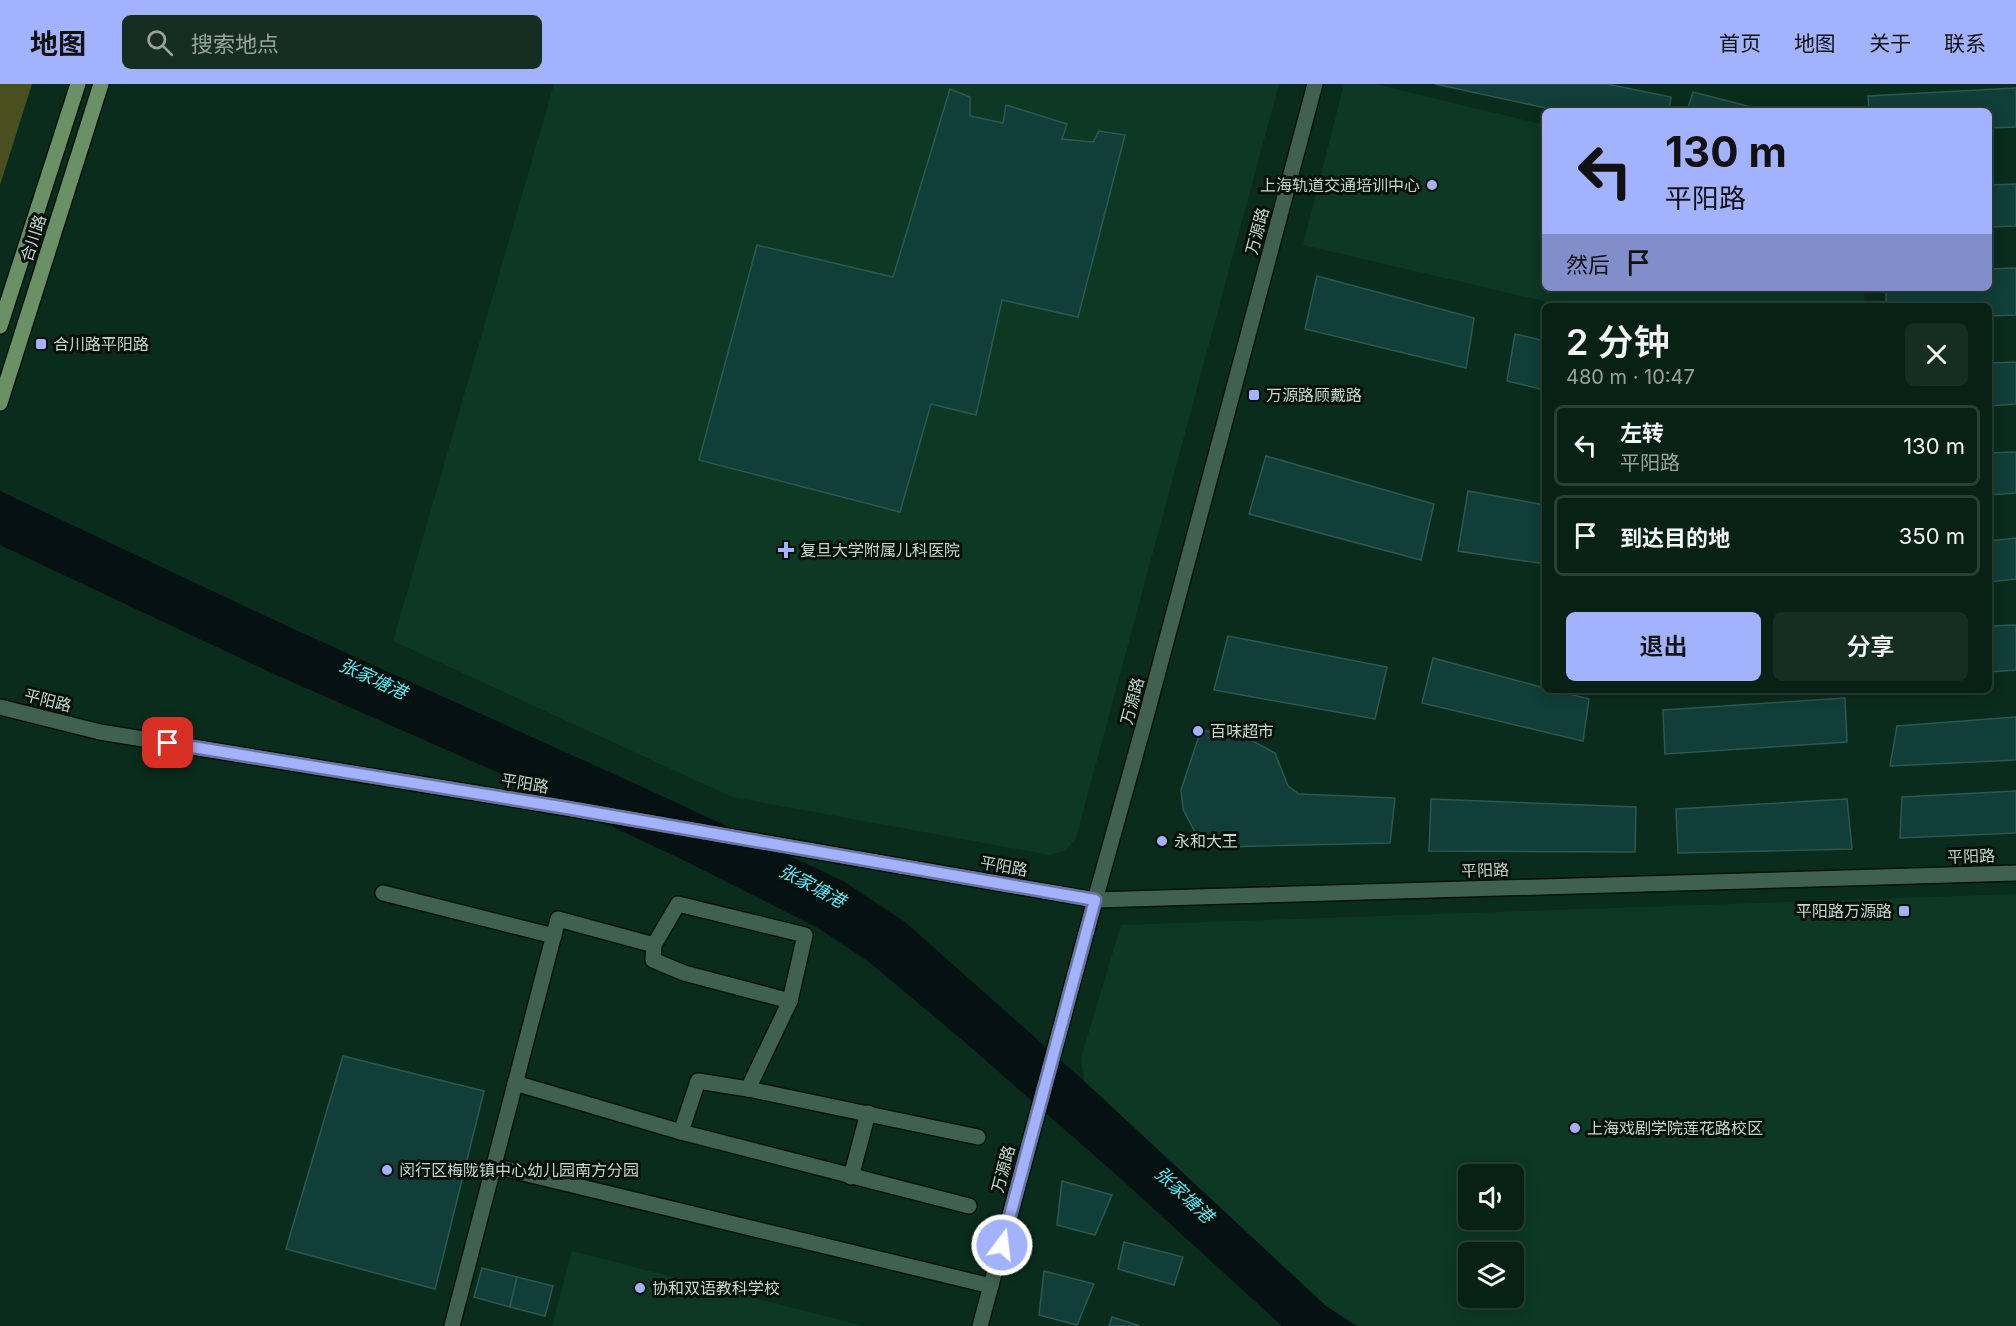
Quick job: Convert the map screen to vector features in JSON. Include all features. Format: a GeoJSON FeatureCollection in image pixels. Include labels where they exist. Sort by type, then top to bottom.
{"type":"FeatureCollection","features":[{"type":"Feature","properties":{"kind":"main road","name":"合川路"},"geometry":{"type":"LineString","coordinates":[[0,326],[78,84]]}},
{"type":"Feature","properties":{"kind":"main road","name":"合川路"},"geometry":{"type":"LineString","coordinates":[[0,403],[101,84]]}},
{"type":"Feature","properties":{"kind":"street","name":"万源路"},"geometry":{"type":"LineString","coordinates":[[981,1326],[1315,84]]}},
{"type":"Feature","properties":{"kind":"street","name":"平阳路"},"geometry":{"type":"LineString","coordinates":[[0,707],[100,732],[561,807],[1095,900],[2016,873]]}},
{"type":"Feature","properties":{"kind":"street"},"geometry":{"type":"LineString","coordinates":[[383,893],[554,936]]}},
{"type":"Feature","properties":{"kind":"street"},"geometry":{"type":"LineString","coordinates":[[748,1089],[790,1001],[805,935],[678,904],[654,945],[653,960],[684,973],[790,1001]]}},
{"type":"Feature","properties":{"kind":"street"},"geometry":{"type":"LineString","coordinates":[[452,1326],[558,919],[654,945]]}},
{"type":"Feature","properties":{"kind":"street"},"geometry":{"type":"LineString","coordinates":[[681,1132],[698,1081],[748,1089],[978,1137]]}},
{"type":"Feature","properties":{"kind":"street"},"geometry":{"type":"LineString","coordinates":[[515,1083],[681,1132],[969,1206]]}},
{"type":"Feature","properties":{"kind":"street"},"geometry":{"type":"LineString","coordinates":[[851,1177],[868,1113]]}},
{"type":"Feature","properties":{"kind":"street"},"geometry":{"type":"LineString","coordinates":[[494,1166],[991,1286]]}},
{"type":"Feature","properties":{"kind":"shaded area"},"geometry":{"type":"Polygon","coordinates":[[[0,84],[32,84],[0,185],[0,84]]]}},
{"type":"Feature","properties":{"kind":"shaded area","name":"复旦大学附属儿科医院"},"geometry":{"type":"Polygon","coordinates":[[[554,84],[1279,84],[1076,838],[1065,851],[1050,855],[732,797],[393,641],[554,84]]]}},
{"type":"Feature","properties":{"kind":"shaded area","name":"上海轨道交通培训中心"},"geometry":{"type":"Polygon","coordinates":[[[1344,84],[1375,84],[1542,124],[1542,291],[1864,291],[1865,303],[1552,303],[1303,245],[1344,84]]]}},
{"type":"Feature","properties":{"kind":"shaded area","name":"上海戏剧学院莲花路校区"},"geometry":{"type":"Polygon","coordinates":[[[2016,894],[2016,1326],[1359,1326],[1326,1306],[1084,1081],[1081,1058],[1121,925],[2016,894]]]}},
{"type":"Feature","properties":{"kind":"shaded area","name":"协和双语教科学校"},"geometry":{"type":"Polygon","coordinates":[[[572,1251],[864,1326],[552,1326],[572,1251]]]}},
{"type":"Feature","properties":{"kind":"water","name":"张家塘港"},"geometry":{"type":"Polygon","coordinates":[[[0,491],[287,626],[660,795],[843,881],[905,922],[1084,1081],[1326,1306],[1356,1326],[1282,1326],[1120,1178],[967,1044],[869,962],[818,928],[683,860],[506,776],[274,674],[0,545],[0,491]]]}},
{"type":"Feature","properties":{"kind":"building"},"geometry":{"type":"Polygon","coordinates":[[[1435,84],[1607,84],[1671,97],[1669,108],[1546,108],[1435,84]]]}},
{"type":"Feature","properties":{"kind":"building"},"geometry":{"type":"Polygon","coordinates":[[[2016,88],[2016,127],[1992,128],[1992,108],[1869,108],[1868,96],[2016,88]]]}},
{"type":"Feature","properties":{"kind":"building"},"geometry":{"type":"Polygon","coordinates":[[[950,89],[970,97],[970,116],[1003,123],[1006,105],[1067,124],[1062,139],[1093,142],[1099,131],[1125,135],[1078,317],[1002,300],[976,415],[931,404],[900,512],[699,460],[757,245],[893,277],[950,89]]]}},
{"type":"Feature","properties":{"kind":"building"},"geometry":{"type":"Polygon","coordinates":[[[1693,92],[1755,108],[1688,108],[1693,92]]]}},
{"type":"Feature","properties":{"kind":"building"},"geometry":{"type":"Polygon","coordinates":[[[2016,184],[2016,226],[1992,227],[1992,185],[2016,184]]]}},
{"type":"Feature","properties":{"kind":"building"},"geometry":{"type":"Polygon","coordinates":[[[2016,268],[2016,315],[1992,316],[1992,303],[1886,303],[1886,291],[1992,291],[1992,269],[2016,268]]]}},
{"type":"Feature","properties":{"kind":"building"},"geometry":{"type":"Polygon","coordinates":[[[1317,276],[1474,318],[1466,368],[1305,329],[1317,276]]]}},
{"type":"Feature","properties":{"kind":"building"},"geometry":{"type":"Polygon","coordinates":[[[1515,334],[1542,340],[1542,389],[1507,381],[1515,334]]]}},
{"type":"Feature","properties":{"kind":"building"},"geometry":{"type":"Polygon","coordinates":[[[2016,362],[2016,404],[1992,406],[1992,363],[2016,362]]]}},
{"type":"Feature","properties":{"kind":"building"},"geometry":{"type":"Polygon","coordinates":[[[2016,452],[2016,493],[1992,495],[1992,453],[2016,452]]]}},
{"type":"Feature","properties":{"kind":"building"},"geometry":{"type":"Polygon","coordinates":[[[1266,456],[1434,504],[1421,560],[1249,514],[1266,456]]]}},
{"type":"Feature","properties":{"kind":"building"},"geometry":{"type":"Polygon","coordinates":[[[1468,491],[1542,504],[1542,564],[1458,551],[1468,491]]]}},
{"type":"Feature","properties":{"kind":"building"},"geometry":{"type":"Polygon","coordinates":[[[2016,538],[2016,579],[1992,582],[1992,541],[2016,538]]]}},
{"type":"Feature","properties":{"kind":"building"},"geometry":{"type":"Polygon","coordinates":[[[2016,625],[2016,670],[1992,672],[1992,626],[2016,625]]]}},
{"type":"Feature","properties":{"kind":"building"},"geometry":{"type":"Polygon","coordinates":[[[1228,636],[1387,667],[1375,719],[1214,690],[1228,636]]]}},
{"type":"Feature","properties":{"kind":"building"},"geometry":{"type":"Polygon","coordinates":[[[1433,658],[1542,687],[1542,693],[1566,693],[1589,699],[1583,741],[1422,703],[1433,658]]]}},
{"type":"Feature","properties":{"kind":"building"},"geometry":{"type":"Polygon","coordinates":[[[1845,698],[1847,742],[1665,754],[1663,710],[1845,698]]]}},
{"type":"Feature","properties":{"kind":"building"},"geometry":{"type":"Polygon","coordinates":[[[2016,717],[2016,760],[1890,766],[1897,726],[2016,717]]]}},
{"type":"Feature","properties":{"kind":"building"},"geometry":{"type":"Polygon","coordinates":[[[1201,730],[1249,739],[1275,753],[1288,786],[1299,794],[1395,798],[1390,843],[1223,847],[1197,836],[1183,809],[1181,790],[1201,730]]]}},
{"type":"Feature","properties":{"kind":"building"},"geometry":{"type":"Polygon","coordinates":[[[2016,791],[2016,833],[1900,838],[1902,797],[2016,791]]]}},
{"type":"Feature","properties":{"kind":"building"},"geometry":{"type":"Polygon","coordinates":[[[1431,799],[1636,807],[1635,852],[1429,851],[1431,799]]]}},
{"type":"Feature","properties":{"kind":"building"},"geometry":{"type":"Polygon","coordinates":[[[1847,799],[1852,849],[1678,853],[1676,809],[1847,799]]]}},
{"type":"Feature","properties":{"kind":"building","name":"闵行区梅陇镇中心幼儿园南方分园"},"geometry":{"type":"Polygon","coordinates":[[[343,1056],[484,1091],[435,1289],[286,1249],[343,1056]]]}},
{"type":"Feature","properties":{"kind":"building"},"geometry":{"type":"Polygon","coordinates":[[[1062,1181],[1112,1195],[1095,1235],[1057,1225],[1062,1181]]]}},
{"type":"Feature","properties":{"kind":"building"},"geometry":{"type":"Polygon","coordinates":[[[1124,1242],[1183,1257],[1174,1285],[1118,1269],[1124,1242]]]}},
{"type":"Feature","properties":{"kind":"building"},"geometry":{"type":"Polygon","coordinates":[[[482,1268],[517,1277],[510,1307],[474,1297],[482,1268]]]}},
{"type":"Feature","properties":{"kind":"building"},"geometry":{"type":"Polygon","coordinates":[[[1044,1271],[1094,1284],[1077,1325],[1039,1315],[1044,1271]]]}},
{"type":"Feature","properties":{"kind":"building"},"geometry":{"type":"Polygon","coordinates":[[[517,1277],[553,1286],[545,1316],[510,1307],[517,1277]]]}},
{"type":"Feature","properties":{"kind":"building"},"geometry":{"type":"Polygon","coordinates":[[[1112,1317],[1140,1326],[1109,1326],[1112,1317]]]}},
{"type":"Feature","properties":{"kind":"place","name":"上海轨道交通培训中心"},"geometry":{"type":"Point","coordinates":[1432,185]}},
{"type":"Feature","properties":{"kind":"place","name":"合川路平阳路"},"geometry":{"type":"Point","coordinates":[41,344]}},
{"type":"Feature","properties":{"kind":"place","name":"万源路顾戴路"},"geometry":{"type":"Point","coordinates":[1254,395]}},
{"type":"Feature","properties":{"kind":"place","name":"复旦大学附属儿科医院"},"geometry":{"type":"Point","coordinates":[786,550]}},
{"type":"Feature","properties":{"kind":"place","name":"百味超市"},"geometry":{"type":"Point","coordinates":[1198,731]}},
{"type":"Feature","properties":{"kind":"place","name":"永和大王"},"geometry":{"type":"Point","coordinates":[1162,841]}},
{"type":"Feature","properties":{"kind":"place","name":"平阳路万源路"},"geometry":{"type":"Point","coordinates":[1904,911]}},
{"type":"Feature","properties":{"kind":"place","name":"上海戏剧学院莲花路校区"},"geometry":{"type":"Point","coordinates":[1575,1128]}},
{"type":"Feature","properties":{"kind":"place","name":"闵行区梅陇镇中心幼儿园南方分园"},"geometry":{"type":"Point","coordinates":[387,1170]}},
{"type":"Feature","properties":{"kind":"place","name":"协和双语教科学校"},"geometry":{"type":"Point","coordinates":[640,1288]}},
{"type":"Feature","properties":{"kind":"route"},"geometry":{"type":"LineString","coordinates":[[168,743],[561,807],[1095,900],[1002,1245]]}}]}
